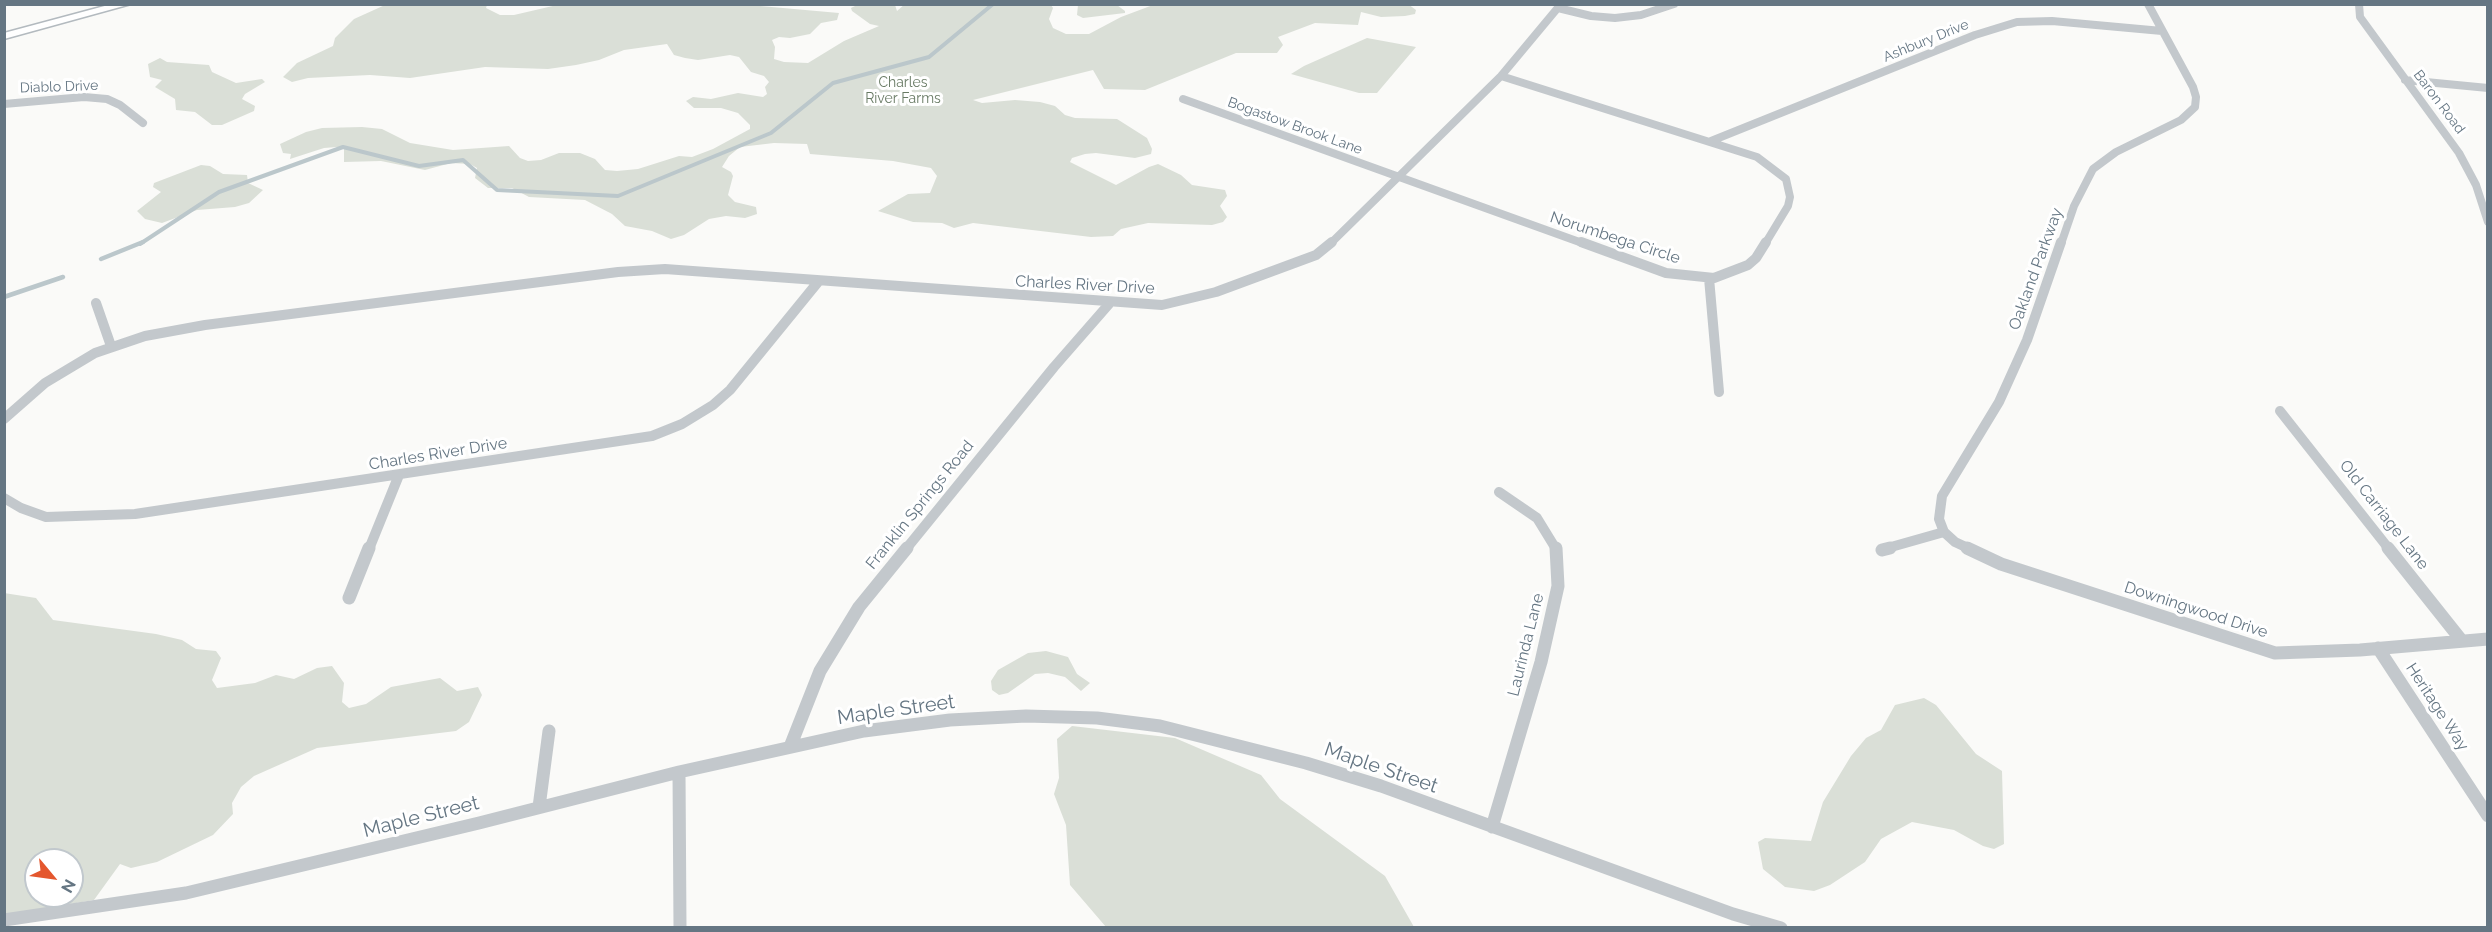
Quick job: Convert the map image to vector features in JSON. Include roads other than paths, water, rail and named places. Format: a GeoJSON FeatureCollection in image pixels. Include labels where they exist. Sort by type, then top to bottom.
{"type":"FeatureCollection","features":[{"type":"Feature","properties":{"kind":"main road"},"geometry":{"type":"LineString","coordinates":[[4,36],[126,4]]}},
{"type":"Feature","properties":{"kind":"street"},"geometry":{"type":"LineString","coordinates":[[1559,6],[1591,16],[1615,18],[1641,15],[1674,4]]}},
{"type":"Feature","properties":{"kind":"street","name":"Oakland Parkway"},"geometry":{"type":"LineString","coordinates":[[1944,532],[1939,519],[1942,496],[1999,402],[2026,340],[2074,206],[2093,169],[2116,152],[2181,120],[2195,107],[2196,97],[2193,87],[2148,4]]}},
{"type":"Feature","properties":{"kind":"street","name":"Baron Road"},"geometry":{"type":"LineString","coordinates":[[2360,4],[2360,17],[2459,153],[2476,185],[2487,222]]}},
{"type":"Feature","properties":{"kind":"street","name":"Charles River Drive"},"geometry":{"type":"LineString","coordinates":[[4,419],[45,383],[95,353],[145,336],[205,325],[618,272],[665,269],[1108,304],[1162,305],[1216,292],[1316,255],[1398,178],[1501,75],[1559,6]]}},
{"type":"Feature","properties":{"kind":"street","name":"Ashbury Drive"},"geometry":{"type":"LineString","coordinates":[[1711,141],[1975,35],[2017,22],[2052,21],[2162,31]]}},
{"type":"Feature","properties":{"kind":"street","name":"Norumbega Circle"},"geometry":{"type":"LineString","coordinates":[[1398,178],[1640,265],[1666,273],[1709,278],[1724,276],[1748,265],[1756,258],[1788,206],[1790,197],[1786,179],[1770,164],[1747,152],[1501,75]]}},
{"type":"Feature","properties":{"kind":"street"},"geometry":{"type":"LineString","coordinates":[[2405,80],[2487,88]]}},
{"type":"Feature","properties":{"kind":"street","name":"Diablo Drive"},"geometry":{"type":"LineString","coordinates":[[4,104],[84,97],[106,99],[120,105],[143,123]]}},
{"type":"Feature","properties":{"kind":"street","name":"Bogastow Brook Lane"},"geometry":{"type":"LineString","coordinates":[[1183,99],[1398,178]]}},
{"type":"Feature","properties":{"kind":"street"},"geometry":{"type":"LineString","coordinates":[[1709,278],[1719,392]]}},
{"type":"Feature","properties":{"kind":"street","name":"Charles River Drive"},"geometry":{"type":"LineString","coordinates":[[4,498],[21,508],[46,517],[106,517],[243,499],[652,436],[682,424],[713,405],[730,390],[818,282]]}},
{"type":"Feature","properties":{"kind":"street"},"geometry":{"type":"LineString","coordinates":[[96,303],[111,346]]}},
{"type":"Feature","properties":{"kind":"street","name":"Franklin Springs Road"},"geometry":{"type":"LineString","coordinates":[[790,747],[819,670],[859,607],[1108,304]]}},
{"type":"Feature","properties":{"kind":"street","name":"Old Carriage Lane"},"geometry":{"type":"LineString","coordinates":[[2280,411],[2462,640]]}},
{"type":"Feature","properties":{"kind":"street"},"geometry":{"type":"LineString","coordinates":[[349,598],[399,475]]}},
{"type":"Feature","properties":{"kind":"street","name":"Laurinda Lane"},"geometry":{"type":"LineString","coordinates":[[1492,828],[1541,662],[1558,586],[1556,548],[1538,518],[1499,492]]}},
{"type":"Feature","properties":{"kind":"street"},"geometry":{"type":"LineString","coordinates":[[1882,550],[1944,532]]}},
{"type":"Feature","properties":{"kind":"street","name":"Downingwood Drive"},"geometry":{"type":"LineString","coordinates":[[1944,532],[1955,542],[2001,564],[2275,653],[2487,639]]}},
{"type":"Feature","properties":{"kind":"street","name":"Heritage Way"},"geometry":{"type":"LineString","coordinates":[[2378,648],[2487,816]]}},
{"type":"Feature","properties":{"kind":"street","name":"Maple Street"},"geometry":{"type":"LineString","coordinates":[[4,920],[186,893],[679,772],[864,731],[950,720],[1026,716],[1097,718],[1160,726],[1306,763],[1381,786],[1733,914],[1781,927]]}},
{"type":"Feature","properties":{"kind":"street"},"geometry":{"type":"LineString","coordinates":[[539,807],[549,731]]}},
{"type":"Feature","properties":{"kind":"street"},"geometry":{"type":"LineString","coordinates":[[679,772],[680,927]]}},
{"type":"Feature","properties":{"kind":"waterway"},"geometry":{"type":"LineString","coordinates":[[140,244],[219,192],[343,147],[419,166],[463,160],[497,190],[618,196],[771,133],[833,83],[929,57],[993,4]]}},
{"type":"Feature","properties":{"kind":"waterway"},"geometry":{"type":"LineString","coordinates":[[101,259],[143,242]]}},
{"type":"Feature","properties":{"kind":"waterway"},"geometry":{"type":"LineString","coordinates":[[4,297],[63,277]]}},
{"type":"Feature","properties":{"kind":"park label","name":"Charles River Farms"},"geometry":{"type":"Point","coordinates":[903,92]}}]}
